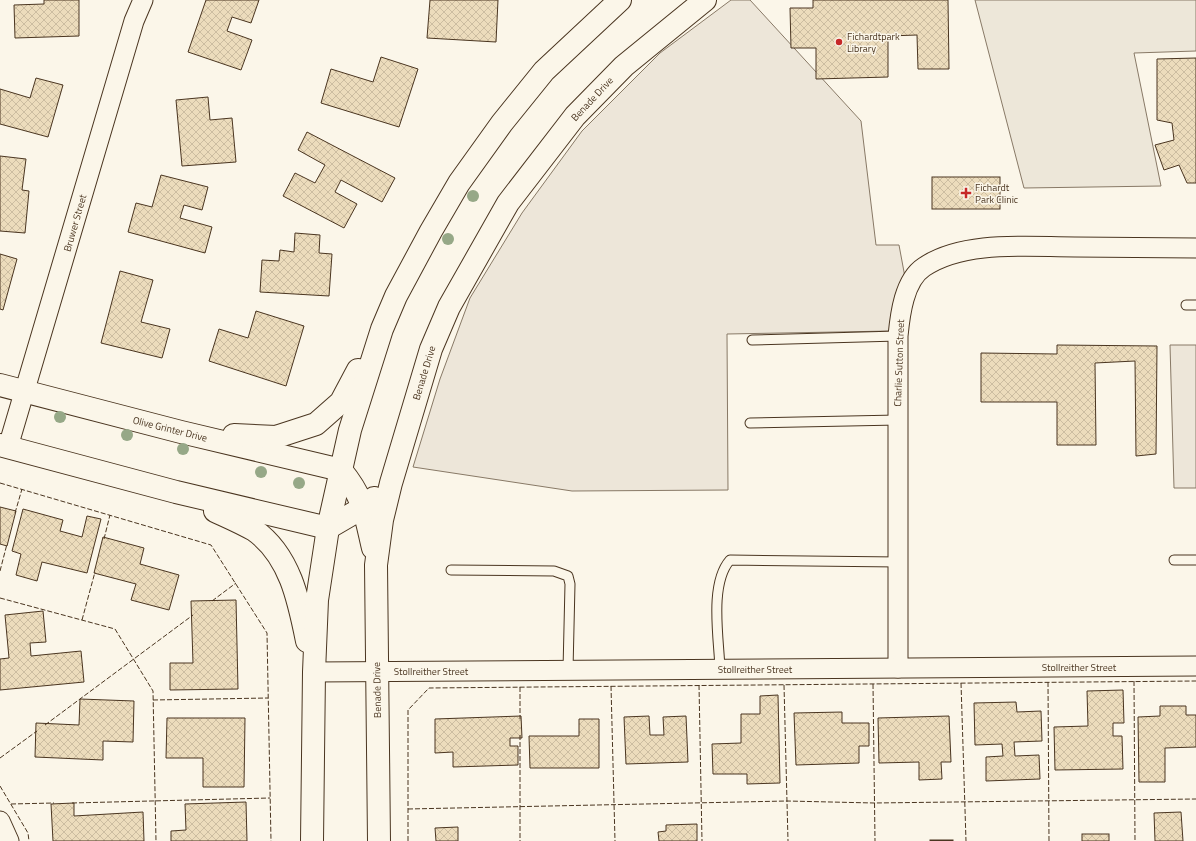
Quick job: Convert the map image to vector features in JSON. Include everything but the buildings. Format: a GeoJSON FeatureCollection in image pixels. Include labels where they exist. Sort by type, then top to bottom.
{"type":"FeatureCollection","features":[{"type":"Feature","properties":{"kind":"street","name":"Bruwer Street"},"geometry":{"type":"LineString","coordinates":[[4,446],[25,392],[134,21],[143,0]]}},
{"type":"Feature","properties":{"kind":"street"},"geometry":{"type":"LineString","coordinates":[[180,432],[276,437],[316,424],[341,402],[431,231],[459,183],[502,122],[544,71],[620,0]]}},
{"type":"Feature","properties":{"kind":"street","name":"Benade Drive"},"geometry":{"type":"LineString","coordinates":[[379,841],[376,566],[382,520],[391,483],[431,349],[449,307],[508,202],[575,116],[624,66],[696,2]]}},
{"type":"Feature","properties":{"kind":"street","name":"Charlie Sutton Street"},"geometry":{"type":"LineString","coordinates":[[898,668],[898,336],[904,298],[913,280],[923,268],[947,257],[990,247],[1196,248]]}},
{"type":"Feature","properties":{"kind":"street"},"geometry":{"type":"LineString","coordinates":[[312,841],[314,672],[317,600],[328,528],[350,430],[367,375],[396,296]]}},
{"type":"Feature","properties":{"kind":"street","name":"Olive Grinter Drive"},"geometry":{"type":"LineString","coordinates":[[0,385],[180,432],[341,470]]}},
{"type":"Feature","properties":{"kind":"street"},"geometry":{"type":"LineString","coordinates":[[4,446],[176,492],[328,528],[364,507],[391,483]]}},
{"type":"Feature","properties":{"kind":"street"},"geometry":{"type":"LineString","coordinates":[[341,470],[356,490],[364,507],[376,566]]}},
{"type":"Feature","properties":{"kind":"street"},"geometry":{"type":"LineString","coordinates":[[176,492],[255,531],[277,553],[287,569],[301,611],[314,672]]}},
{"type":"Feature","properties":{"kind":"street","name":"Stollreither Street"},"geometry":{"type":"LineString","coordinates":[[314,672],[1196,666]]}},
{"type":"Feature","properties":{"kind":"street"},"geometry":{"type":"LineString","coordinates":[[0,821],[9,841]]}},
{"type":"Feature","properties":{"kind":"lane"},"geometry":{"type":"LineString","coordinates":[[752,340],[898,336]]}},
{"type":"Feature","properties":{"kind":"lane"},"geometry":{"type":"LineString","coordinates":[[750,423],[898,420]]}},
{"type":"Feature","properties":{"kind":"lane"},"geometry":{"type":"LineString","coordinates":[[720,669],[717,601],[720,578],[724,567],[730,560],[899,562]]}},
{"type":"Feature","properties":{"kind":"lane"},"geometry":{"type":"LineString","coordinates":[[1174,560],[1196,560]]}},
{"type":"Feature","properties":{"kind":"lane"},"geometry":{"type":"LineString","coordinates":[[451,570],[554,571],[568,576],[570,584],[568,670]]}},
{"type":"Feature","properties":{"kind":"shaded area"},"geometry":{"type":"Polygon","coordinates":[[[731,0],[750,0],[861,121],[876,245],[899,245],[907,288],[891,331],[727,334],[728,490],[572,491],[413,467],[440,379],[470,298],[522,213],[582,131],[660,53],[731,0]]]}},
{"type":"Feature","properties":{"kind":"shaded area"},"geometry":{"type":"Polygon","coordinates":[[[975,0],[1196,0],[1196,51],[1134,53],[1161,186],[1024,188],[975,0]]]}},
{"type":"Feature","properties":{"kind":"shaded area"},"geometry":{"type":"Polygon","coordinates":[[[1170,345],[1196,345],[1196,488],[1174,488],[1170,345]]]}},
{"type":"Feature","properties":{"kind":"fence"},"geometry":{"type":"LineString","coordinates":[[0,483],[211,545],[267,633],[271,841]]}},
{"type":"Feature","properties":{"kind":"fence"},"geometry":{"type":"LineString","coordinates":[[15,513],[22,489]]}},
{"type":"Feature","properties":{"kind":"fence"},"geometry":{"type":"LineString","coordinates":[[104,539],[110,515]]}},
{"type":"Feature","properties":{"kind":"fence"},"geometry":{"type":"LineString","coordinates":[[0,571],[7,544]]}},
{"type":"Feature","properties":{"kind":"fence"},"geometry":{"type":"LineString","coordinates":[[82,620],[95,572]]}},
{"type":"Feature","properties":{"kind":"fence"},"geometry":{"type":"LineString","coordinates":[[212,601],[236,583]]}},
{"type":"Feature","properties":{"kind":"fence"},"geometry":{"type":"LineString","coordinates":[[0,598],[115,629],[153,691],[156,841]]}},
{"type":"Feature","properties":{"kind":"fence"},"geometry":{"type":"LineString","coordinates":[[45,725],[193,615]]}},
{"type":"Feature","properties":{"kind":"fence"},"geometry":{"type":"LineString","coordinates":[[1134,681],[1135,841]]}},
{"type":"Feature","properties":{"kind":"fence"},"geometry":{"type":"LineString","coordinates":[[408,841],[408,710],[429,688],[1196,681]]}},
{"type":"Feature","properties":{"kind":"fence"},"geometry":{"type":"LineString","coordinates":[[1048,682],[1049,841]]}},
{"type":"Feature","properties":{"kind":"fence"},"geometry":{"type":"LineString","coordinates":[[961,683],[966,841]]}},
{"type":"Feature","properties":{"kind":"fence"},"geometry":{"type":"LineString","coordinates":[[873,684],[875,841]]}},
{"type":"Feature","properties":{"kind":"fence"},"geometry":{"type":"LineString","coordinates":[[699,685],[702,841]]}},
{"type":"Feature","properties":{"kind":"fence"},"geometry":{"type":"LineString","coordinates":[[784,685],[788,841]]}},
{"type":"Feature","properties":{"kind":"fence"},"geometry":{"type":"LineString","coordinates":[[611,686],[615,841]]}},
{"type":"Feature","properties":{"kind":"fence"},"geometry":{"type":"LineString","coordinates":[[520,687],[520,719]]}},
{"type":"Feature","properties":{"kind":"fence"},"geometry":{"type":"LineString","coordinates":[[153,700],[268,698]]}},
{"type":"Feature","properties":{"kind":"fence"},"geometry":{"type":"LineString","coordinates":[[0,758],[37,731]]}},
{"type":"Feature","properties":{"kind":"fence"},"geometry":{"type":"LineString","coordinates":[[520,735],[520,841]]}},
{"type":"Feature","properties":{"kind":"fence"},"geometry":{"type":"LineString","coordinates":[[0,786],[28,833],[29,841]]}},
{"type":"Feature","properties":{"kind":"fence"},"geometry":{"type":"LineString","coordinates":[[72,803],[270,798]]}},
{"type":"Feature","properties":{"kind":"fence"},"geometry":{"type":"LineString","coordinates":[[408,809],[787,801],[874,803],[1196,799]]}},
{"type":"Feature","properties":{"kind":"fence"},"geometry":{"type":"LineString","coordinates":[[11,804],[54,803]]}},
{"type":"Feature","properties":{"kind":"place","name":"Fichardtpark Library"},"geometry":{"type":"Point","coordinates":[839,42]}},
{"type":"Feature","properties":{"kind":"place","name":"Fichardt Park Clinic"},"geometry":{"type":"Point","coordinates":[966,193]}}]}
